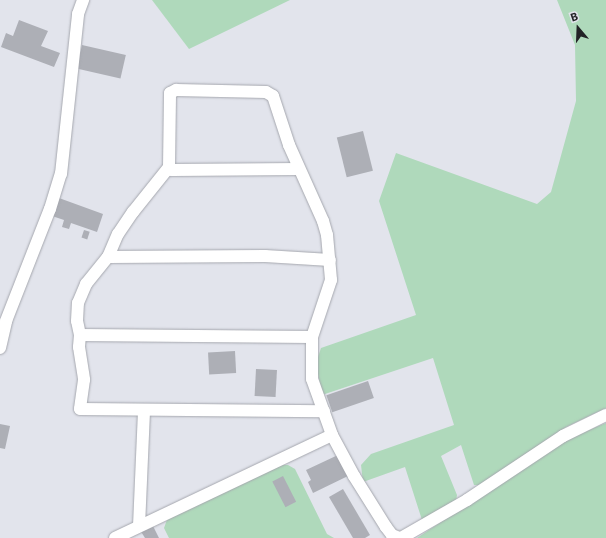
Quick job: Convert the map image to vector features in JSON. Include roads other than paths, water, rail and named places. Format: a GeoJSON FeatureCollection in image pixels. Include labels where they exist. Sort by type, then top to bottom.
{"type":"FeatureCollection","features":[{"type":"Feature","properties":{"kind":"street"},"geometry":{"type":"LineString","coordinates":[[0,348],[6,321],[50,209],[61,174],[77,21],[83,0]]}},
{"type":"Feature","properties":{"kind":"street"},"geometry":{"type":"LineString","coordinates":[[324,411],[144,411],[80,409],[84,380],[79,347],[80,335],[77,321],[78,303],[86,284],[108,257],[118,234],[132,212],[169,167],[170,93],[176,90],[266,92],[273,96],[289,145],[323,221],[330,260],[330,288],[312,338],[312,379],[324,411],[332,435],[354,476],[392,535],[400,538],[467,500],[563,436],[606,415]]}},
{"type":"Feature","properties":{"kind":"street"},"geometry":{"type":"LineString","coordinates":[[169,167],[172,170],[299,169]]}},
{"type":"Feature","properties":{"kind":"street"},"geometry":{"type":"LineString","coordinates":[[108,257],[265,256],[330,260]]}},
{"type":"Feature","properties":{"kind":"street"},"geometry":{"type":"LineString","coordinates":[[80,335],[312,338]]}},
{"type":"Feature","properties":{"kind":"street"},"geometry":{"type":"LineString","coordinates":[[139,526],[144,411]]}},
{"type":"Feature","properties":{"kind":"street"},"geometry":{"type":"LineString","coordinates":[[116,538],[332,435]]}}]}
